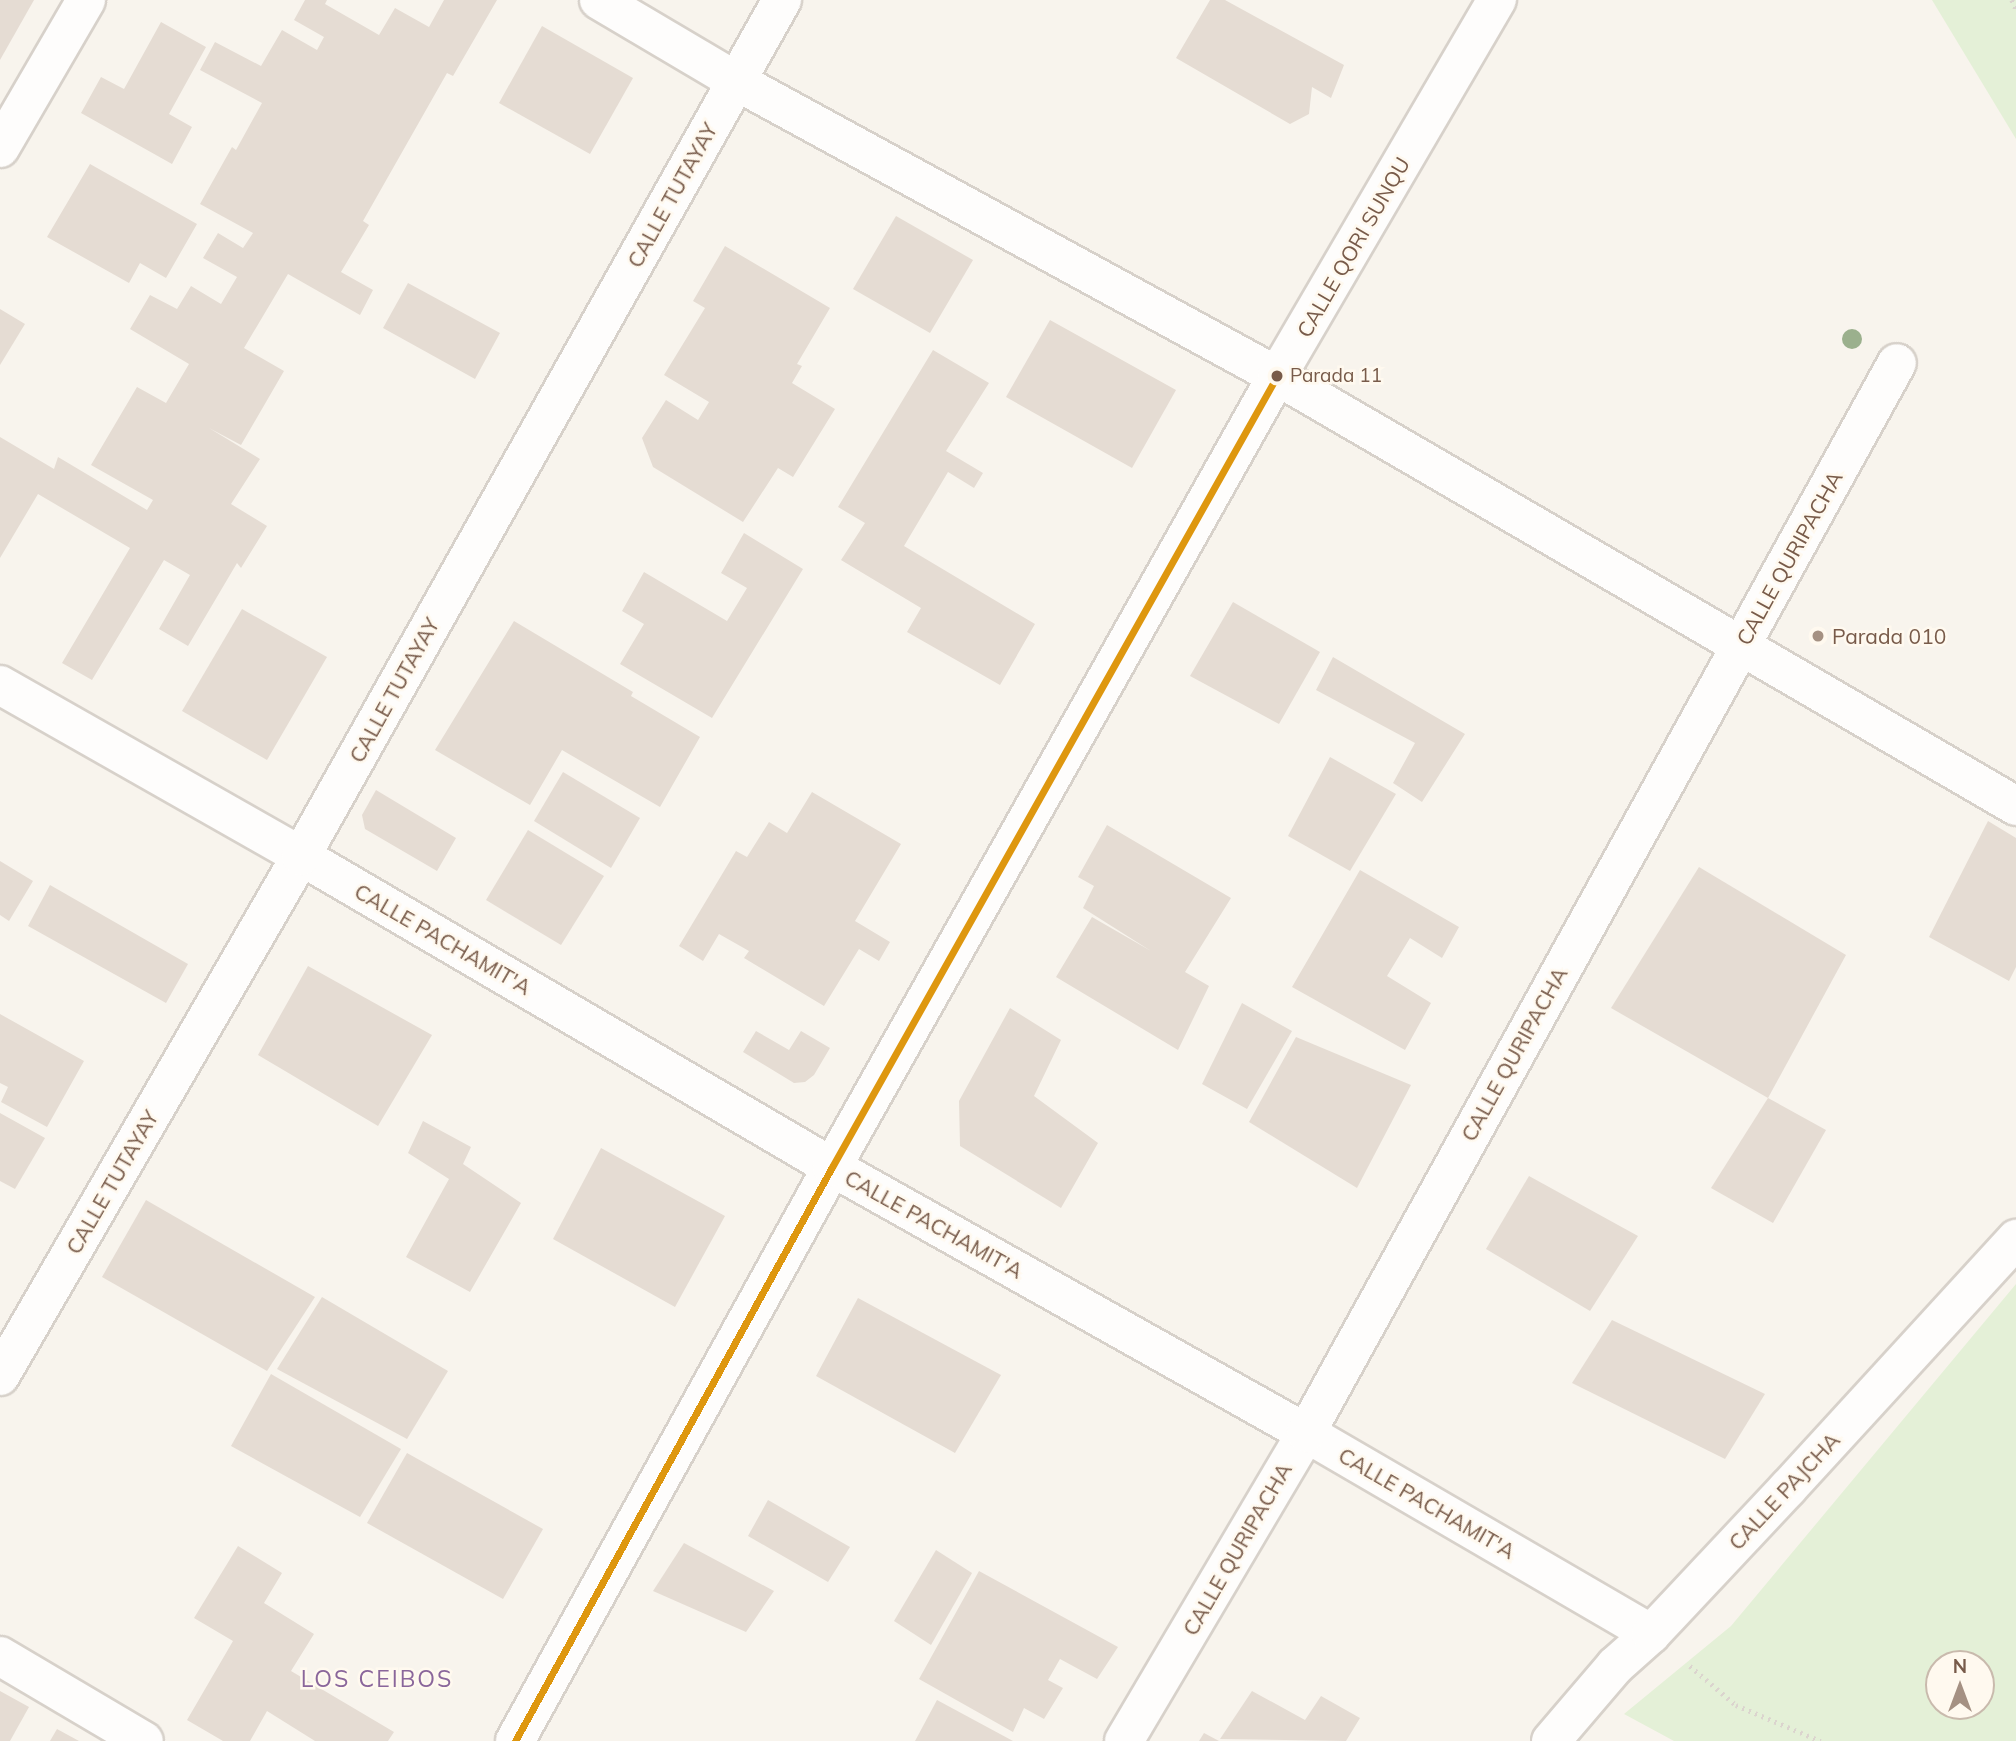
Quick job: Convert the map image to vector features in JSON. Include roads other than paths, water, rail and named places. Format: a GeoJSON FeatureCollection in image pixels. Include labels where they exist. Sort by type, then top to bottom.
{"type":"FeatureCollection","features":[{"type":"Feature","properties":{"kind":"street"},"geometry":{"type":"LineString","coordinates":[[0,148],[86,0]]}},
{"type":"Feature","properties":{"kind":"street"},"geometry":{"type":"LineString","coordinates":[[598,0],[736,80],[1277,376],[2016,806]]}},
{"type":"Feature","properties":{"kind":"street","name":"CALLE TUTAYAY"},"geometry":{"type":"LineString","coordinates":[[0,1376],[301,856],[782,0]]}},
{"type":"Feature","properties":{"kind":"street","name":"CALLE QORI SUNQU"},"geometry":{"type":"LineString","coordinates":[[515,1741],[832,1167],[1277,376],[1497,0]]}},
{"type":"Feature","properties":{"kind":"street","name":"CALLE QURIPACHA"},"geometry":{"type":"LineString","coordinates":[[1124,1741],[1306,1433],[1897,363]]}},
{"type":"Feature","properties":{"kind":"street","name":"CALLE PACHAMIT'A"},"geometry":{"type":"LineString","coordinates":[[0,685],[301,856],[832,1167],[1306,1433],[1651,1634]]}},
{"type":"Feature","properties":{"kind":"street","name":"CALLE PAJCHA"},"geometry":{"type":"LineString","coordinates":[[1551,1741],[1615,1666],[1651,1634],[2016,1239]]}},
{"type":"Feature","properties":{"kind":"street"},"geometry":{"type":"LineString","coordinates":[[0,1656],[144,1741]]}},
{"type":"Feature","properties":{"kind":"place","name":"Parada 11"},"geometry":{"type":"Point","coordinates":[1277,376]}},
{"type":"Feature","properties":{"kind":"place","name":"Parada 010"},"geometry":{"type":"Point","coordinates":[1818,636]}},
{"type":"Feature","properties":{"kind":"district","name":"LOS CEIBOS"},"geometry":{"type":"Point","coordinates":[377,1679]}}]}
